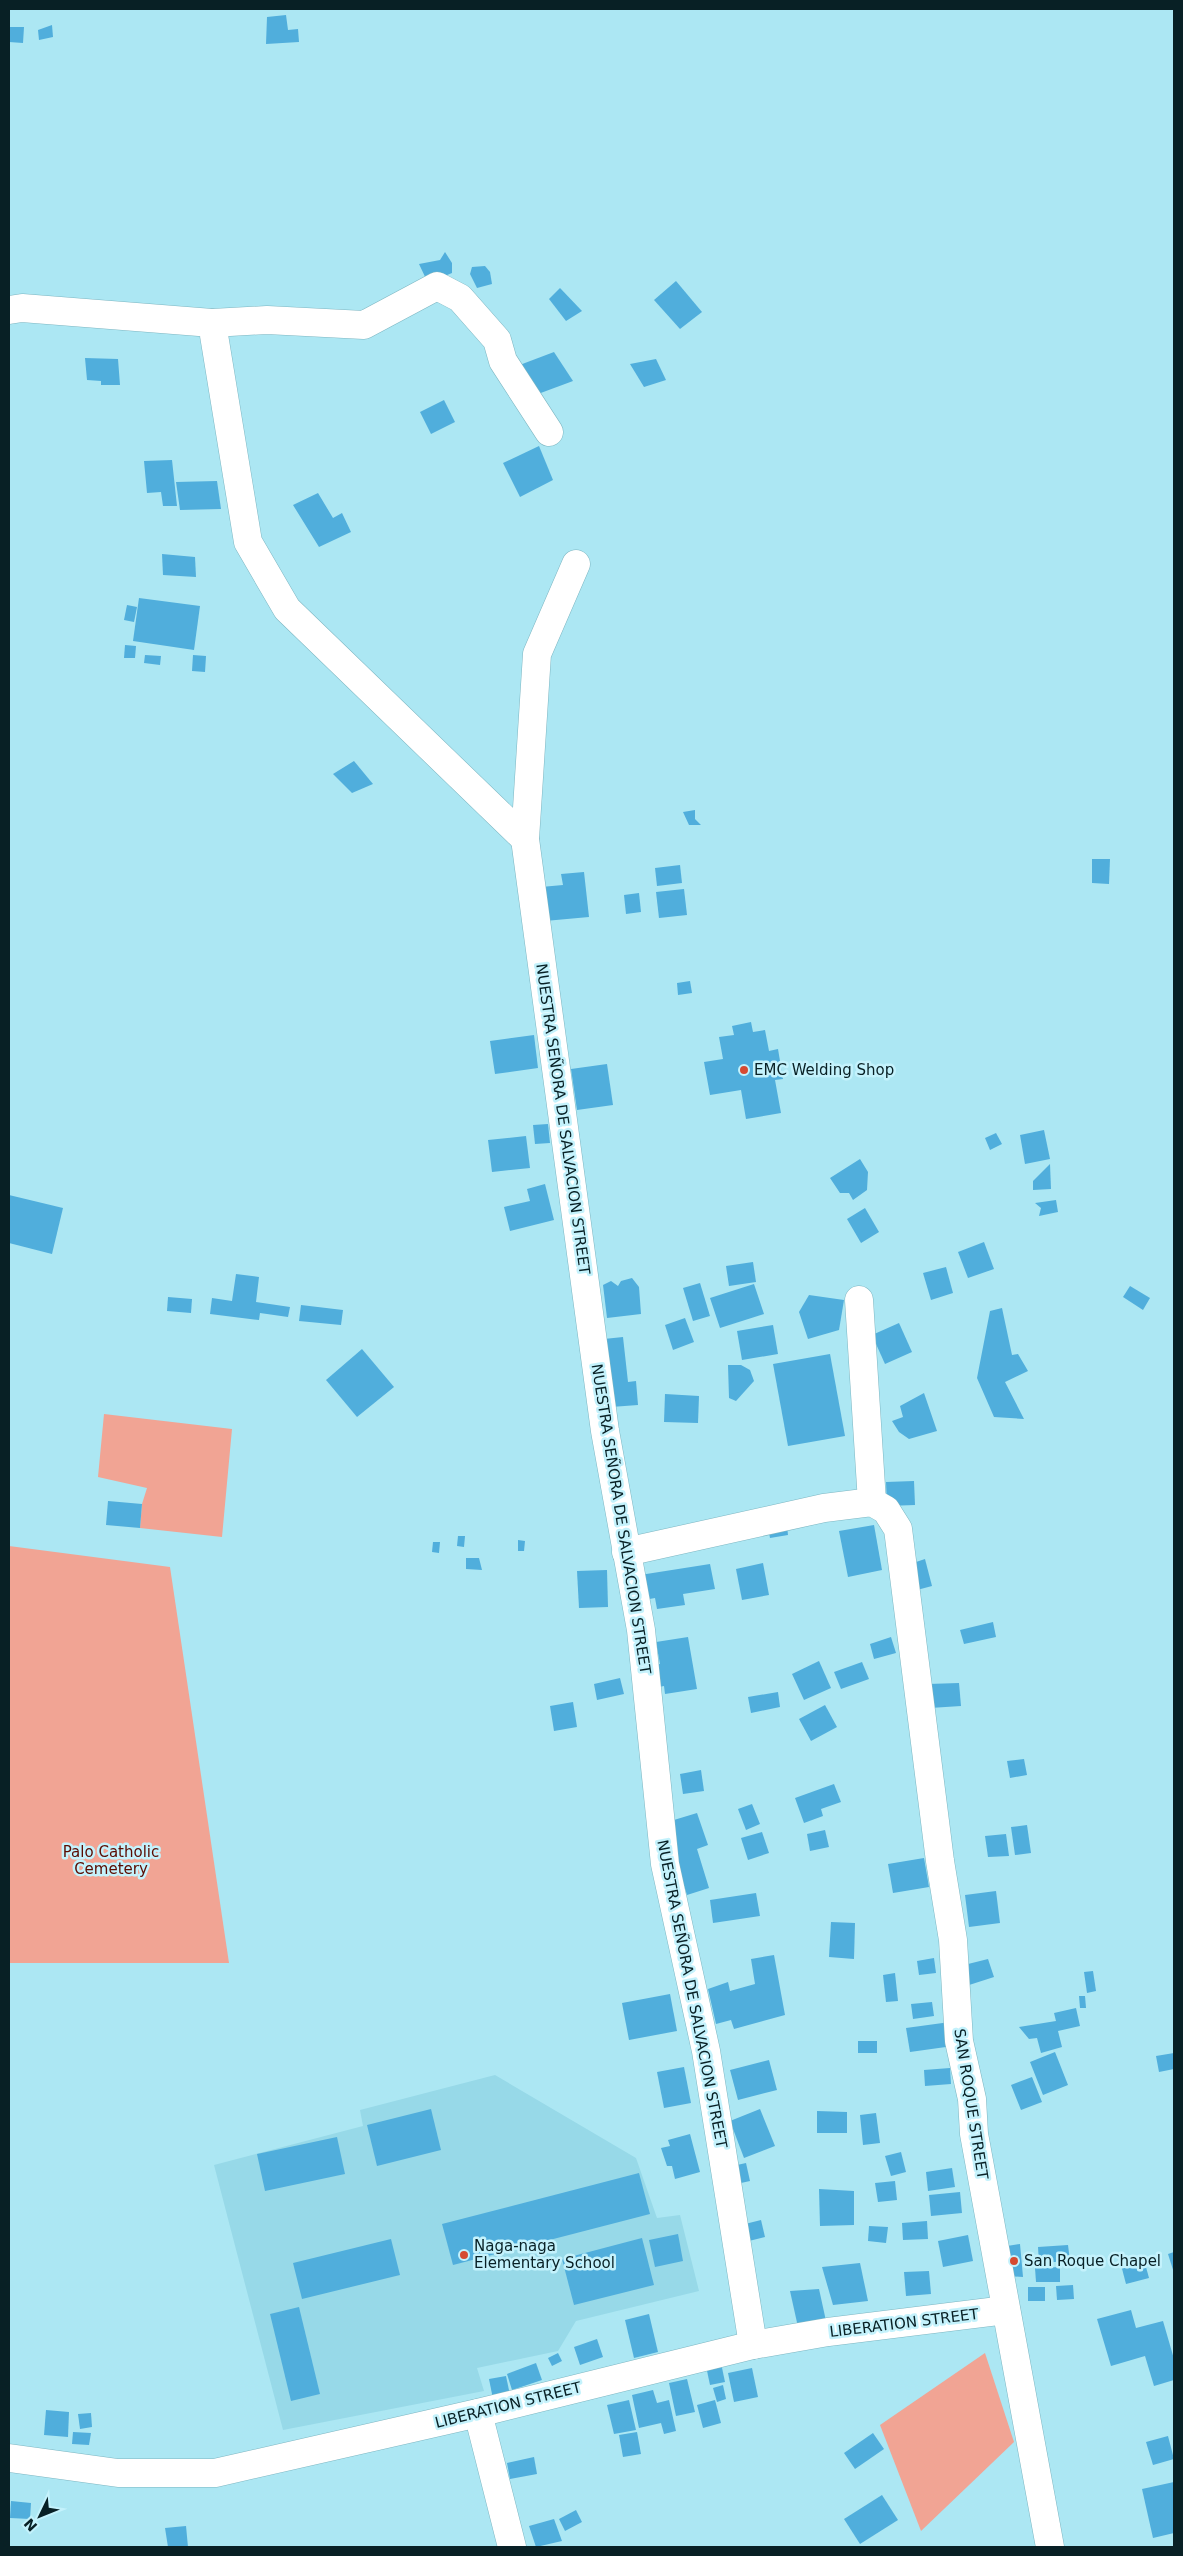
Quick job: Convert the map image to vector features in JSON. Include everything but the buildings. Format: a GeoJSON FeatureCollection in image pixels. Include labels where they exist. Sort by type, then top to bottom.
{"type":"FeatureCollection","features":[{"type":"Feature","properties":{"kind":"street"},"geometry":{"type":"LineString","coordinates":[[9,310],[22,308],[212,322],[267,320],[364,325],[437,286],[460,298],[497,340],[502,361],[549,432]]}},
{"type":"Feature","properties":{"kind":"street"},"geometry":{"type":"LineString","coordinates":[[212,322],[248,542],[286,609],[525,839]]}},
{"type":"Feature","properties":{"kind":"street","name":"NUESTRA SEÑORA DE SALVACION STREET"},"geometry":{"type":"LineString","coordinates":[[576,564],[537,654],[525,839],[605,1431],[641,1630],[665,1864],[706,2051],[753,2345]]}},
{"type":"Feature","properties":{"kind":"street"},"geometry":{"type":"LineString","coordinates":[[626,1552],[824,1508],[872,1502],[858,1300]]}},
{"type":"Feature","properties":{"kind":"street","name":"SAN ROQUE STREET"},"geometry":{"type":"LineString","coordinates":[[872,1502],[886,1510],[898,1529],[940,1861],[953,1940],[959,2041],[972,2099],[974,2134],[1050,2547]]}},
{"type":"Feature","properties":{"kind":"street","name":"LIBERATION STREET"},"geometry":{"type":"LineString","coordinates":[[9,2458],[118,2473],[215,2473],[478,2413],[753,2345],[828,2332],[1006,2310]]}},
{"type":"Feature","properties":{"kind":"street"},"geometry":{"type":"LineString","coordinates":[[478,2413],[512,2547]]}},
{"type":"Feature","properties":{"kind":"shaded area","name":"Naga-naga Elementary School"},"geometry":{"type":"Polygon","coordinates":[[[495,2075],[636,2158],[657,2218],[680,2215],[699,2291],[576,2321],[558,2351],[477,2368],[484,2391],[283,2430],[214,2165],[363,2126],[360,2110],[495,2075]]]}},
{"type":"Feature","properties":{"kind":"green space"},"geometry":{"type":"Polygon","coordinates":[[[104,1414],[232,1429],[222,1537],[140,1528],[142,1504],[147,1488],[98,1477],[104,1414]]]}},
{"type":"Feature","properties":{"kind":"green space","name":"Palo Catholic Cemetery"},"geometry":{"type":"Polygon","coordinates":[[[9,1546],[170,1567],[229,1963],[9,1963],[9,1546]]]}},
{"type":"Feature","properties":{"kind":"green space"},"geometry":{"type":"Polygon","coordinates":[[[985,2353],[1014,2442],[921,2531],[880,2425],[985,2353]]]}},
{"type":"Feature","properties":{"kind":"place","name":"EMC Welding Shop"},"geometry":{"type":"Point","coordinates":[744,1070]}},
{"type":"Feature","properties":{"kind":"place","name":"Naga-naga Elementary School"},"geometry":{"type":"Point","coordinates":[464,2255]}},
{"type":"Feature","properties":{"kind":"place","name":"San Roque Chapel"},"geometry":{"type":"Point","coordinates":[1014,2261]}}]}
